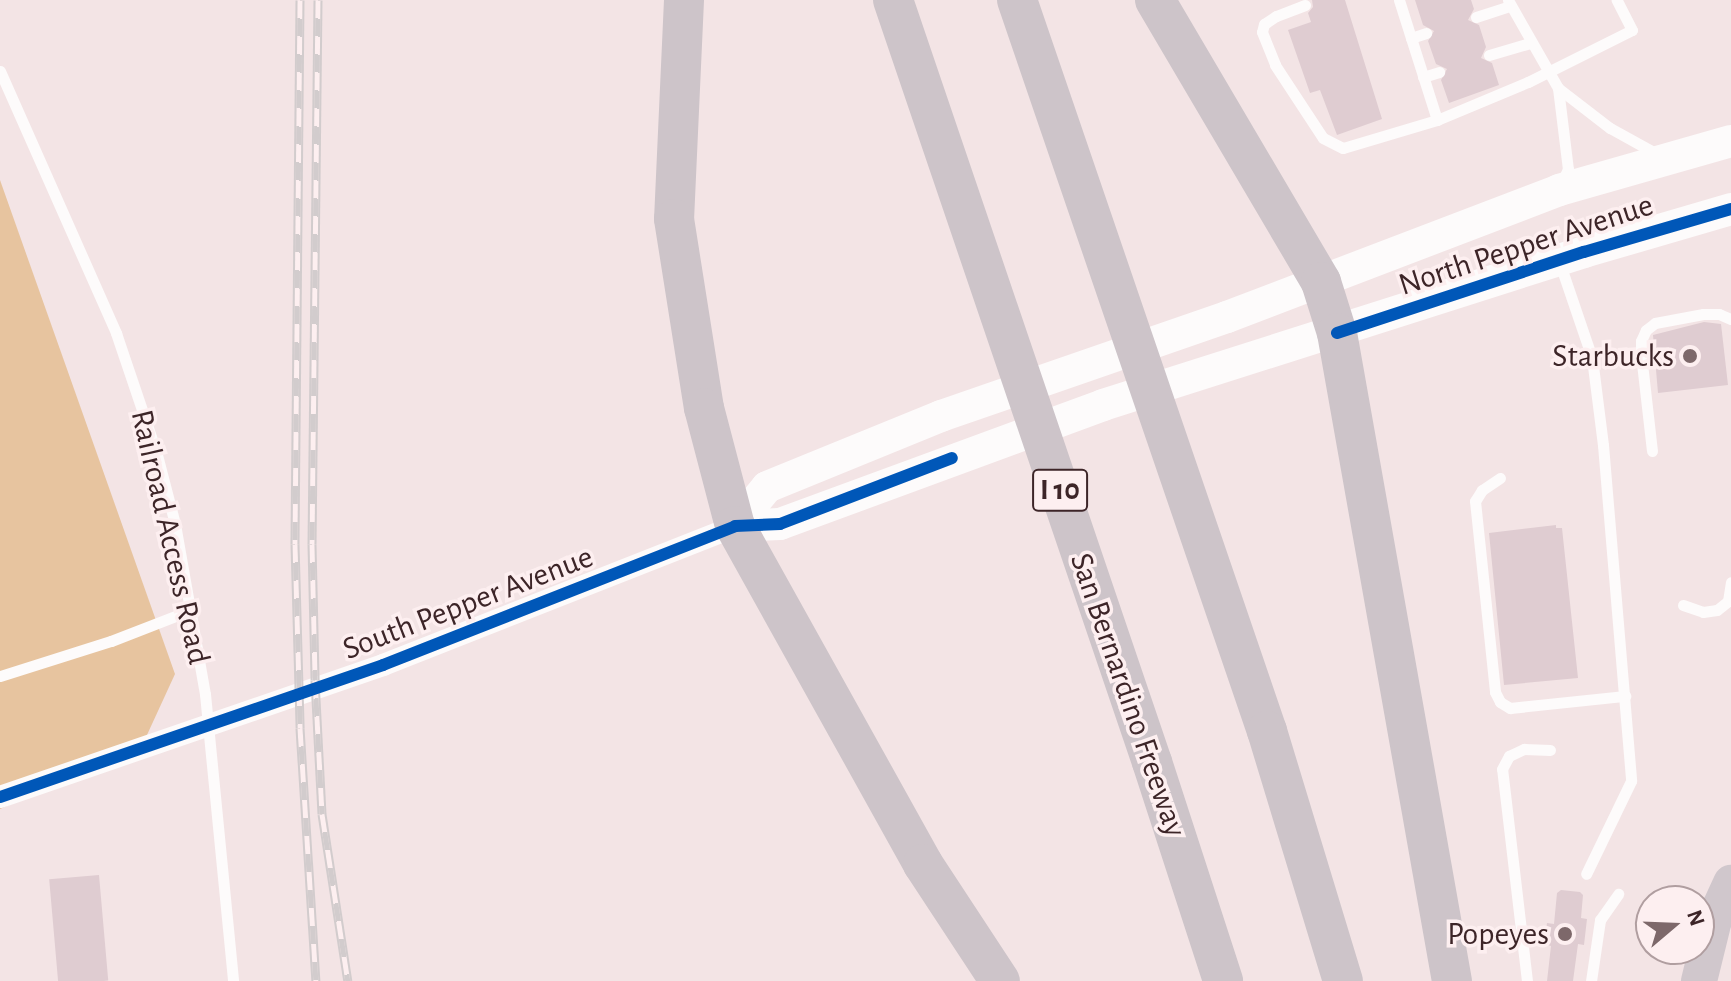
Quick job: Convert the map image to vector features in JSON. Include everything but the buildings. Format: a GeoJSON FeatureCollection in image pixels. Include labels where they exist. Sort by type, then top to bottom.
{"type":"FeatureCollection","features":[{"type":"Feature","properties":{"kind":"highway"},"geometry":{"type":"LineString","coordinates":[[684,0],[674,219],[704,408],[735,526],[923,864],[1000,981]]}},
{"type":"Feature","properties":{"kind":"highway","name":"San Bernardino Freeway"},"geometry":{"type":"LineString","coordinates":[[893,0],[1223,981]]}},
{"type":"Feature","properties":{"kind":"highway"},"geometry":{"type":"LineString","coordinates":[[1017,0],[1267,731],[1343,981]]}},
{"type":"Feature","properties":{"kind":"highway"},"geometry":{"type":"LineString","coordinates":[[1155,0],[1321,282],[1337,333],[1452,981]]}},
{"type":"Feature","properties":{"kind":"main road","name":"North Pepper Avenue"},"geometry":{"type":"LineString","coordinates":[[1089,365],[1227,317],[1559,190],[1731,141]]}},
{"type":"Feature","properties":{"kind":"main road","name":"North Pepper Avenue"},"geometry":{"type":"LineString","coordinates":[[1103,405],[1559,260],[1731,209]]}},
{"type":"Feature","properties":{"kind":"main road","name":"South Pepper Avenue"},"geometry":{"type":"LineString","coordinates":[[735,526],[767,487],[941,416],[1089,365]]}},
{"type":"Feature","properties":{"kind":"main road","name":"South Pepper Avenue"},"geometry":{"type":"LineString","coordinates":[[735,526],[780,524],[952,458],[1103,405]]}},
{"type":"Feature","properties":{"kind":"main road"},"geometry":{"type":"LineString","coordinates":[[1699,981],[1714,920],[1731,883]]}},
{"type":"Feature","properties":{"kind":"street","name":"South Pepper Avenue"},"geometry":{"type":"LineString","coordinates":[[0,797],[383,665],[735,526]]}},
{"type":"Feature","properties":{"kind":"lane"},"geometry":{"type":"LineString","coordinates":[[1399,0],[1437,120]]}},
{"type":"Feature","properties":{"kind":"lane"},"geometry":{"type":"LineString","coordinates":[[1305,5],[1276,16],[1264,24],[1262,32],[1275,65],[1323,138],[1343,148],[1437,120],[1632,30],[1617,0]]}},
{"type":"Feature","properties":{"kind":"lane"},"geometry":{"type":"LineString","coordinates":[[1476,17],[1509,3],[1558,88],[1610,128],[1663,158]]}},
{"type":"Feature","properties":{"kind":"lane"},"geometry":{"type":"LineString","coordinates":[[1411,38],[1426,33]]}},
{"type":"Feature","properties":{"kind":"lane"},"geometry":{"type":"LineString","coordinates":[[1489,55],[1530,43]]}},
{"type":"Feature","properties":{"kind":"lane","name":"Railroad Access Road"},"geometry":{"type":"LineString","coordinates":[[0,71],[121,345],[156,451],[191,610],[205,694],[233,981]]}},
{"type":"Feature","properties":{"kind":"lane"},"geometry":{"type":"LineString","coordinates":[[1423,77],[1439,72]]}},
{"type":"Feature","properties":{"kind":"lane"},"geometry":{"type":"LineString","coordinates":[[1558,88],[1568,169],[1559,190]]}},
{"type":"Feature","properties":{"kind":"lane"},"geometry":{"type":"LineString","coordinates":[[1559,260],[1592,358],[1631,781],[1586,874]]}},
{"type":"Feature","properties":{"kind":"lane"},"geometry":{"type":"LineString","coordinates":[[1652,451],[1641,354],[1646,330],[1655,323],[1703,314],[1719,314],[1731,319]]}},
{"type":"Feature","properties":{"kind":"lane"},"geometry":{"type":"LineString","coordinates":[[1500,478],[1482,490],[1475,501],[1495,692],[1500,702],[1510,708],[1625,696]]}},
{"type":"Feature","properties":{"kind":"lane"},"geometry":{"type":"LineString","coordinates":[[1683,605],[1703,612],[1717,610],[1728,601],[1731,582]]}},
{"type":"Feature","properties":{"kind":"lane"},"geometry":{"type":"LineString","coordinates":[[0,676],[111,641],[191,610]]}},
{"type":"Feature","properties":{"kind":"lane"},"geometry":{"type":"LineString","coordinates":[[1527,981],[1502,769],[1509,756],[1524,749],[1550,750]]}},
{"type":"Feature","properties":{"kind":"lane"},"geometry":{"type":"LineString","coordinates":[[1591,981],[1600,920],[1618,894]]}},
{"type":"Feature","properties":{"kind":"shaded area"},"geometry":{"type":"Polygon","coordinates":[[[0,180],[175,674],[141,748],[0,809],[0,180]]]}},
{"type":"Feature","properties":{"kind":"railway"},"geometry":{"type":"LineString","coordinates":[[300,0],[295,544],[300,728],[316,981]]}},
{"type":"Feature","properties":{"kind":"railway"},"geometry":{"type":"LineString","coordinates":[[318,0],[312,544],[315,680],[322,814],[348,981]]}},
{"type":"Feature","properties":{"kind":"cycle path"},"geometry":{"type":"LineString","coordinates":[[1337,333],[1584,252],[1731,209]]}},
{"type":"Feature","properties":{"kind":"cycle path"},"geometry":{"type":"LineString","coordinates":[[0,797],[383,665],[735,526],[780,524],[952,458]]}},
{"type":"Feature","properties":{"kind":"place","name":"Starbucks"},"geometry":{"type":"Point","coordinates":[1690,356]}},
{"type":"Feature","properties":{"kind":"place","name":"Popeyes"},"geometry":{"type":"Point","coordinates":[1565,934]}}]}
